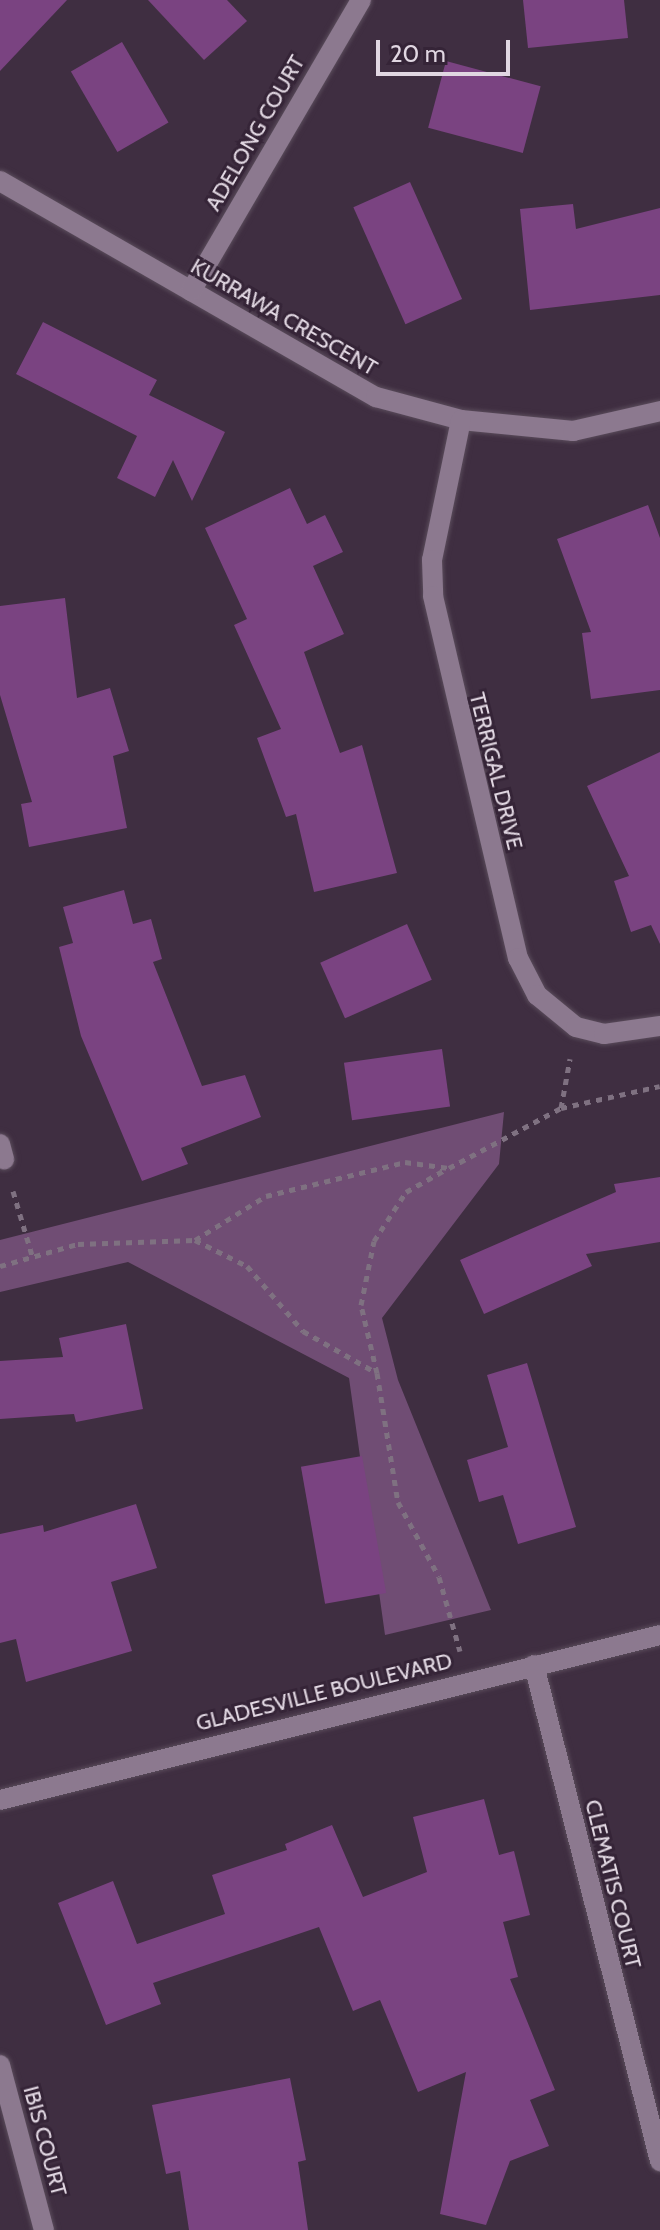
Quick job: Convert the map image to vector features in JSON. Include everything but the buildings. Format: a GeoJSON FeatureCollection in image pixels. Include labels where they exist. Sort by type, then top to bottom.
{"type":"FeatureCollection","features":[{"type":"Feature","properties":{"kind":"street","name":"ADELONG COURT"},"geometry":{"type":"LineString","coordinates":[[191,291],[361,0]]}},
{"type":"Feature","properties":{"kind":"street","name":"KURRAWA CRESCENT"},"geometry":{"type":"LineString","coordinates":[[0,181],[376,397],[461,420],[573,431],[660,411]]}},
{"type":"Feature","properties":{"kind":"street","name":"TERRIGAL DRIVE"},"geometry":{"type":"LineString","coordinates":[[461,420],[432,560],[448,677],[518,958],[537,995],[576,1027]]}},
{"type":"Feature","properties":{"kind":"street"},"geometry":{"type":"LineString","coordinates":[[576,1027],[604,1034],[660,1026]]}},
{"type":"Feature","properties":{"kind":"street","name":"GLADESVILLE BOULEVARD"},"geometry":{"type":"LineString","coordinates":[[0,1800],[468,1680],[660,1635]]}},
{"type":"Feature","properties":{"kind":"street","name":"CLEMATIS COURT"},"geometry":{"type":"LineString","coordinates":[[534,1665],[660,2161]]}},
{"type":"Feature","properties":{"kind":"street","name":"IBIS COURT"},"geometry":{"type":"LineString","coordinates":[[0,2065],[44,2230]]}},
{"type":"Feature","properties":{"kind":"path"},"geometry":{"type":"LineString","coordinates":[[561,1108],[576,1027]]}},
{"type":"Feature","properties":{"kind":"path"},"geometry":{"type":"LineString","coordinates":[[468,1680],[439,1577],[398,1502],[377,1373],[361,1305],[374,1241],[406,1192],[449,1168],[561,1108],[660,1086]]}},
{"type":"Feature","properties":{"kind":"path"},"geometry":{"type":"LineString","coordinates":[[2,1151],[32,1255]]}},
{"type":"Feature","properties":{"kind":"path"},"geometry":{"type":"LineString","coordinates":[[195,1240],[266,1196],[405,1162],[449,1168]]}},
{"type":"Feature","properties":{"kind":"path"},"geometry":{"type":"LineString","coordinates":[[0,1266],[78,1244],[195,1240],[247,1266],[303,1331],[377,1373]]}},
{"type":"Feature","properties":{"kind":"shaded area"},"geometry":{"type":"Polygon","coordinates":[[[504,1112],[499,1164],[382,1318],[398,1380],[491,1610],[385,1635],[349,1378],[128,1262],[0,1292],[0,1240],[504,1112]]]}}]}
